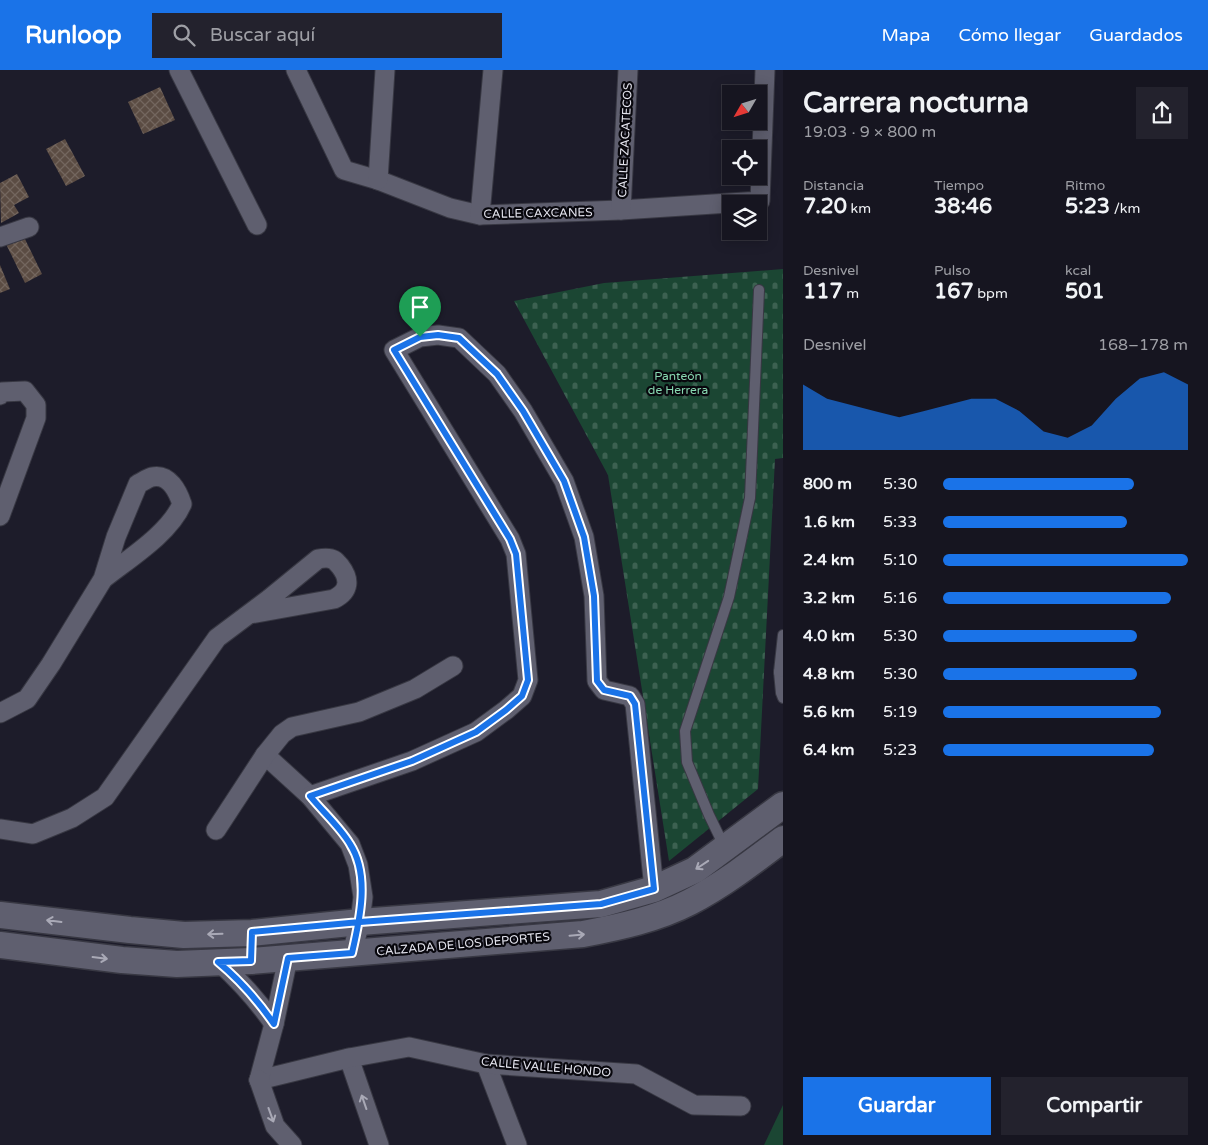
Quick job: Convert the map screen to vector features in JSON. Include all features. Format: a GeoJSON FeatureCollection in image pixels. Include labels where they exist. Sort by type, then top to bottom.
{"type":"FeatureCollection","features":[{"type":"Feature","properties":{"kind":"street"},"geometry":{"type":"LineString","coordinates":[[179,70],[257,225]]}},
{"type":"Feature","properties":{"kind":"street","name":"CALLE CAXCANES"},"geometry":{"type":"LineString","coordinates":[[296,70],[344,170],[378,180],[450,208],[480,215],[621,210],[760,201],[765,70]]}},
{"type":"Feature","properties":{"kind":"street"},"geometry":{"type":"LineString","coordinates":[[378,180],[385,70]]}},
{"type":"Feature","properties":{"kind":"street"},"geometry":{"type":"LineString","coordinates":[[480,215],[493,70]]}},
{"type":"Feature","properties":{"kind":"street","name":"CALLE ZACATECOS"},"geometry":{"type":"LineString","coordinates":[[621,210],[628,70]]}},
{"type":"Feature","properties":{"kind":"street"},"geometry":{"type":"LineString","coordinates":[[0,237],[29,227]]}},
{"type":"Feature","properties":{"kind":"street"},"geometry":{"type":"LineString","coordinates":[[310,796],[412,761],[476,732],[522,696],[528,680],[516,554],[510,539],[394,350],[420,337],[438,335],[459,338],[497,374],[523,411],[564,481],[584,537],[594,596],[597,681],[604,690],[630,696],[635,704],[654,889]]}},
{"type":"Feature","properties":{"kind":"street"},"geometry":{"type":"LineString","coordinates":[[0,395],[2,392],[25,391],[36,405],[36,418],[0,516]]}},
{"type":"Feature","properties":{"kind":"street"},"geometry":{"type":"LineString","coordinates":[[0,713],[27,699],[51,664],[103,579],[116,537],[138,484],[153,477],[163,478],[177,489],[182,504],[176,517],[149,542],[103,579]]}},
{"type":"Feature","properties":{"kind":"street"},"geometry":{"type":"LineString","coordinates":[[0,829],[33,834],[72,818],[105,797],[218,638],[318,559],[327,557],[335,560],[345,572],[347,580],[346,589],[341,596],[334,599],[250,614]]}},
{"type":"Feature","properties":{"kind":"street"},"geometry":{"type":"LineString","coordinates":[[216,830],[265,755],[282,734],[292,727],[359,712],[416,689],[452,666]]}},
{"type":"Feature","properties":{"kind":"street"},"geometry":{"type":"LineString","coordinates":[[265,755],[310,796],[350,844],[358,865],[363,897],[360,922],[352,953]]}},
{"type":"Feature","properties":{"kind":"street"},"geometry":{"type":"LineString","coordinates":[[0,915],[175,934],[252,932],[601,904],[654,889],[695,870],[726,849],[783,805]]}},
{"type":"Feature","properties":{"kind":"street","name":"CALZADA DE LOS DEPORTES"},"geometry":{"type":"LineString","coordinates":[[0,945],[122,960],[177,964],[251,961],[583,934],[618,928],[661,915],[690,902],[732,876],[783,839]]}},
{"type":"Feature","properties":{"kind":"street"},"geometry":{"type":"LineString","coordinates":[[251,961],[252,932]]}},
{"type":"Feature","properties":{"kind":"street"},"geometry":{"type":"LineString","coordinates":[[288,958],[274,1024],[259,1080],[275,1126],[292,1145]]}},
{"type":"Feature","properties":{"kind":"street"},"geometry":{"type":"LineString","coordinates":[[218,962],[256,998],[274,1024]]}},
{"type":"Feature","properties":{"kind":"street","name":"CALLE VALLE HONDO"},"geometry":{"type":"LineString","coordinates":[[259,1080],[349,1058],[409,1047],[486,1064],[636,1074],[694,1105],[741,1106]]}},
{"type":"Feature","properties":{"kind":"street"},"geometry":{"type":"LineString","coordinates":[[349,1058],[379,1145]]}},
{"type":"Feature","properties":{"kind":"street"},"geometry":{"type":"LineString","coordinates":[[486,1064],[517,1145]]}},
{"type":"Feature","properties":{"kind":"lane"},"geometry":{"type":"LineString","coordinates":[[726,849],[687,762],[685,731],[729,597],[750,498],[760,290]]}},
{"type":"Feature","properties":{"kind":"lane"},"geometry":{"type":"LineString","coordinates":[[783,635],[781,671],[781,693],[783,698]]}},
{"type":"Feature","properties":{"kind":"green space","name":"Panteón de Herrera"},"geometry":{"type":"Polygon","coordinates":[[[783,269],[783,458],[775,459],[758,789],[669,861],[608,475],[514,301],[604,283],[783,269]]]}},
{"type":"Feature","properties":{"kind":"green space"},"geometry":{"type":"Polygon","coordinates":[[[783,1105],[783,1145],[764,1145],[783,1105]]]}},
{"type":"Feature","properties":{"kind":"building"},"geometry":{"type":"Polygon","coordinates":[[[160,87],[175,120],[143,134],[128,102],[160,87]]]}},
{"type":"Feature","properties":{"kind":"building"},"geometry":{"type":"Polygon","coordinates":[[[65,139],[85,176],[66,186],[46,149],[65,139]]]}},
{"type":"Feature","properties":{"kind":"building"},"geometry":{"type":"Polygon","coordinates":[[[17,174],[29,197],[14,205],[19,213],[1,223],[0,183],[17,174]]]}},
{"type":"Feature","properties":{"kind":"building"},"geometry":{"type":"Polygon","coordinates":[[[23,235],[42,274],[25,283],[6,244],[23,235]]]}},
{"type":"Feature","properties":{"kind":"building"},"geometry":{"type":"Polygon","coordinates":[[[0,265],[10,289],[0,293],[0,265]]]}},
{"type":"Feature","properties":{"kind":"route"},"geometry":{"type":"LineString","coordinates":[[420,337],[394,350],[510,539],[516,554],[528,680],[522,696],[476,732],[412,761],[310,796],[350,844],[358,865],[363,897],[360,922],[352,953],[288,958],[274,1024],[256,998],[218,962],[251,961],[252,932],[360,922],[601,904],[654,889],[635,704],[630,696],[604,690],[597,681],[594,596],[584,537],[564,481],[523,411],[497,374],[459,338],[438,335],[420,337]]}}]}
